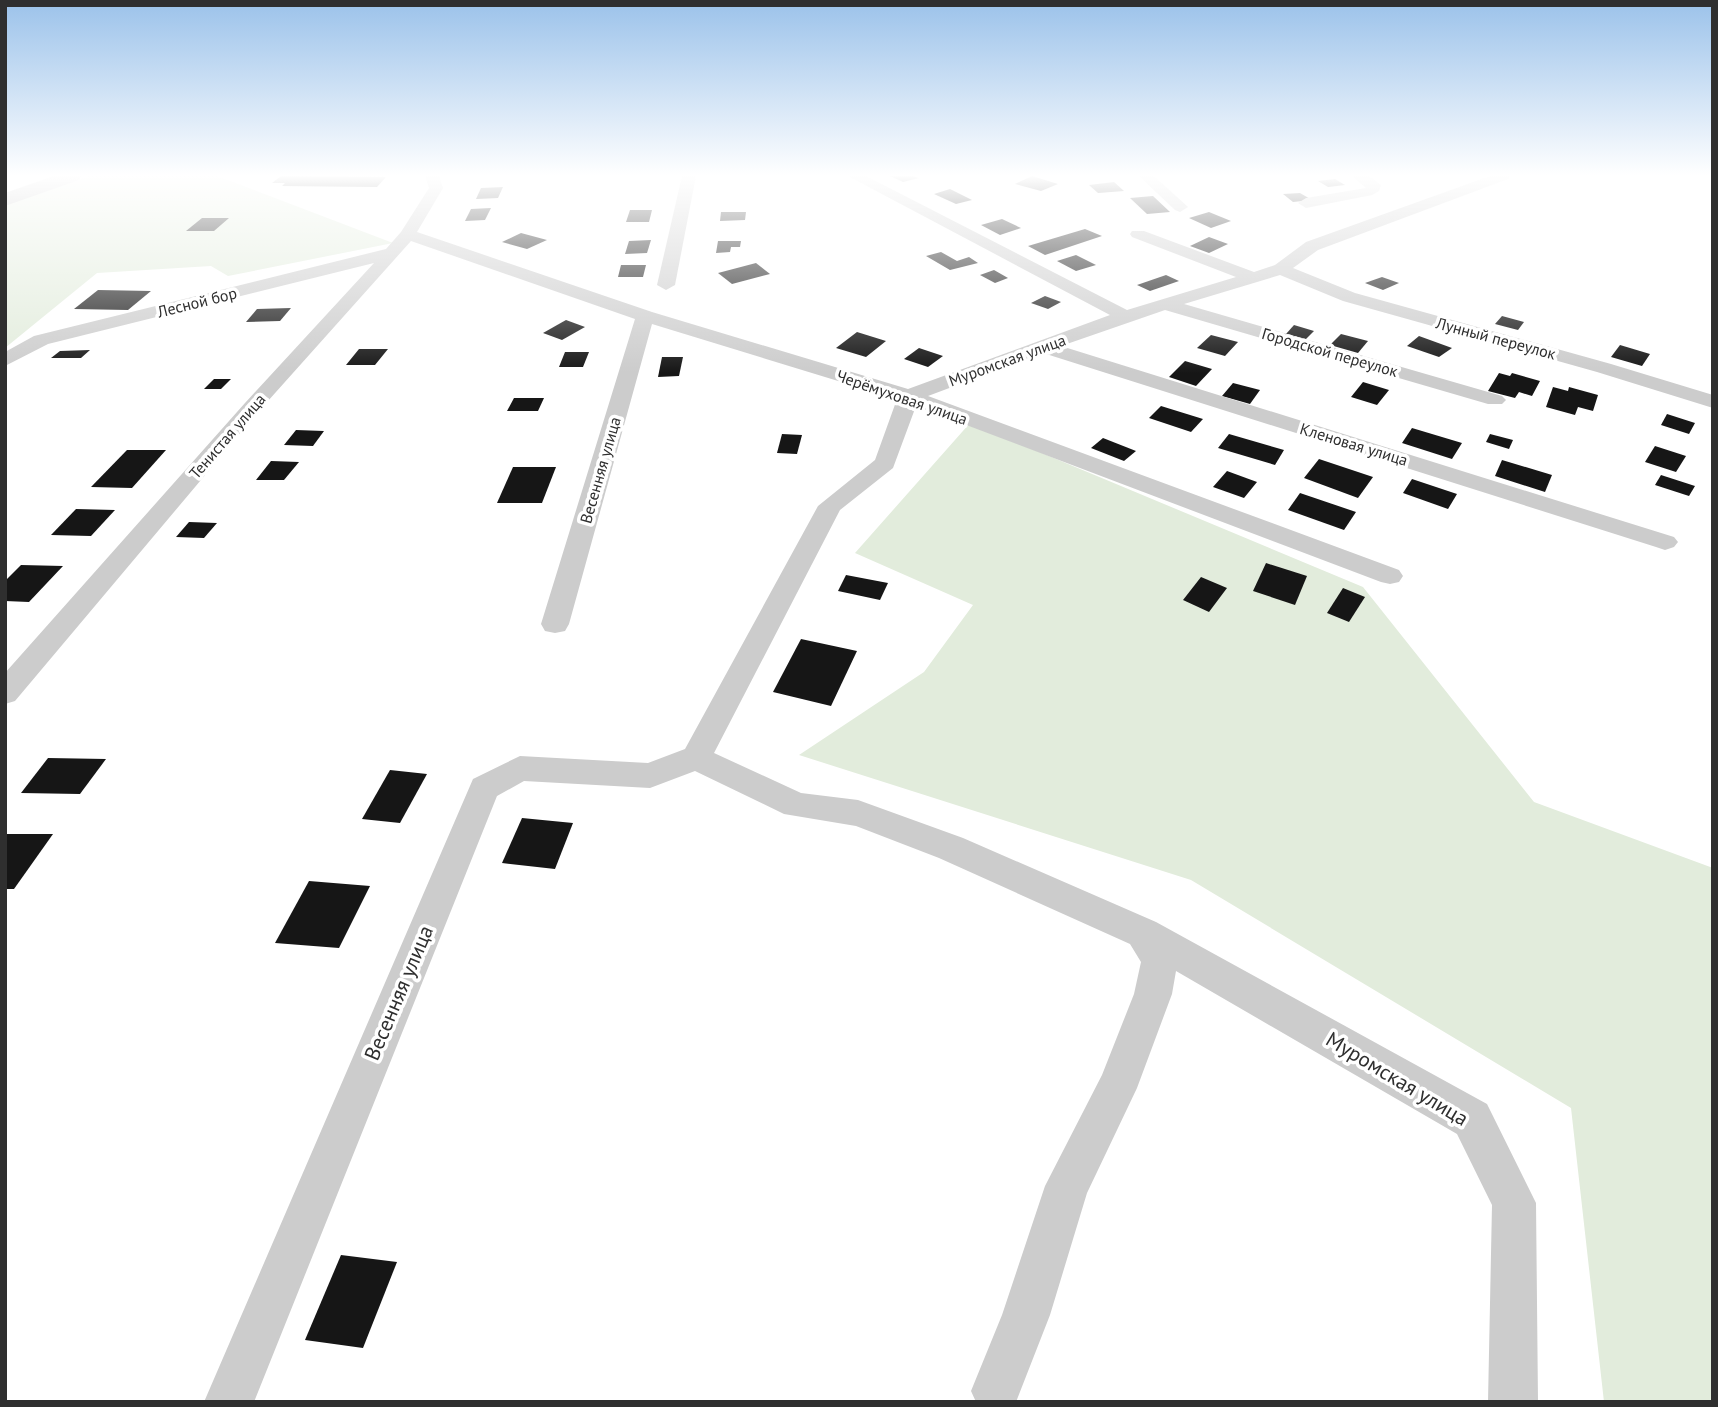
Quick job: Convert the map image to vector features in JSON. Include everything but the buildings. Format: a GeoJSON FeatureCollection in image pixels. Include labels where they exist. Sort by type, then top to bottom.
{"type":"FeatureCollection","features":[{"type":"Feature","properties":{"kind":"street","name":"Тенистая улица"},"geometry":{"type":"LineString","coordinates":[[5,693],[252,407],[402,242]]}},
{"type":"Feature","properties":{"kind":"street","name":"Черёмуховая улица"},"geometry":{"type":"LineString","coordinates":[[430,242],[645,316],[909,396],[1390,576]]}},
{"type":"Feature","properties":{"kind":"street"},"geometry":{"type":"LineString","coordinates":[[666,285],[675,242]]}},
{"type":"Feature","properties":{"kind":"street"},"geometry":{"type":"LineString","coordinates":[[982,242],[1125,316]]}},
{"type":"Feature","properties":{"kind":"street"},"geometry":{"type":"LineString","coordinates":[[1158,242],[1252,277]]}},
{"type":"Feature","properties":{"kind":"street","name":"Муромская улица"},"geometry":{"type":"LineString","coordinates":[[909,396],[1125,316],[1281,269],[1312,246],[1324,242]]}},
{"type":"Feature","properties":{"kind":"street","name":"Лесной бор"},"geometry":{"type":"LineString","coordinates":[[5,360],[41,340],[392,253]]}},
{"type":"Feature","properties":{"kind":"street","name":"Лунный переулок"},"geometry":{"type":"LineString","coordinates":[[1281,269],[1349,297],[1604,368],[1713,402]]}},
{"type":"Feature","properties":{"kind":"street","name":"Городской переулок"},"geometry":{"type":"LineString","coordinates":[[1165,304],[1495,400]]}},
{"type":"Feature","properties":{"kind":"street","name":"Весенняя улица"},"geometry":{"type":"LineString","coordinates":[[555,624],[645,316]]}},
{"type":"Feature","properties":{"kind":"street","name":"Кленовая улица"},"geometry":{"type":"LineString","coordinates":[[1043,347],[1665,542]]}},
{"type":"Feature","properties":{"kind":"street"},"geometry":{"type":"LineString","coordinates":[[696,758],[830,506],[885,463],[909,396]]}},
{"type":"Feature","properties":{"kind":"street","name":"Муромская улица"},"geometry":{"type":"LineString","coordinates":[[696,758],[796,805],[858,813],[951,848],[1143,933],[1472,1119],[1514,1203],[1513,1402]]}},
{"type":"Feature","properties":{"kind":"street","name":"Весенняя улица"},"geometry":{"type":"LineString","coordinates":[[229,1402],[484,788],[520,768],[650,776],[696,758]]}},
{"type":"Feature","properties":{"kind":"street"},"geometry":{"type":"LineString","coordinates":[[996,1391],[1026,1315],[1067,1186],[1117,1087],[1153,995],[1160,959],[1143,933]]}},
{"type":"Feature","properties":{"kind":"green space"},"geometry":{"type":"Polygon","coordinates":[[[5,242],[393,243],[228,276],[211,266],[97,273],[5,348],[5,242]]]}},
{"type":"Feature","properties":{"kind":"green space"},"geometry":{"type":"Polygon","coordinates":[[[970,423],[1363,587],[1534,802],[1713,868],[1713,1402],[1604,1402],[1571,1108],[1191,880],[799,755],[924,672],[973,605],[855,553],[970,423]]]}}]}
